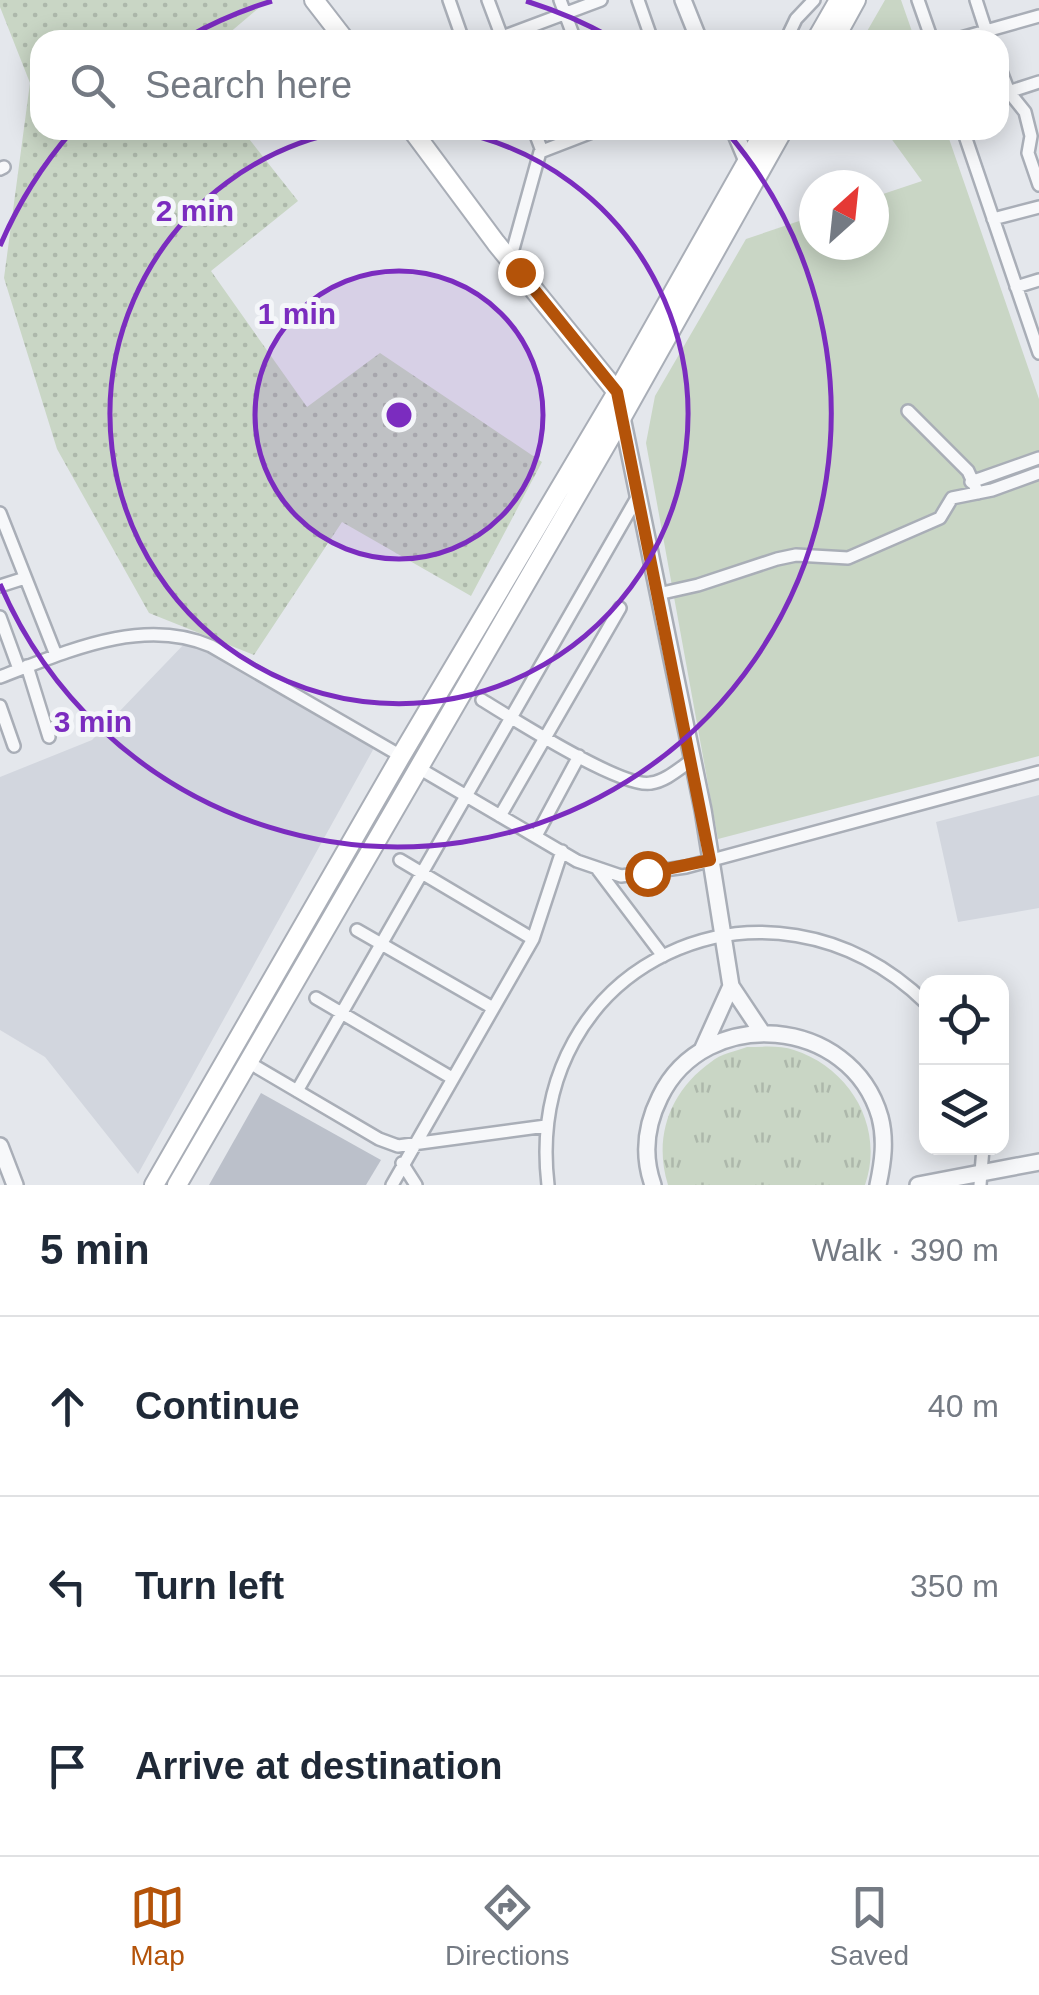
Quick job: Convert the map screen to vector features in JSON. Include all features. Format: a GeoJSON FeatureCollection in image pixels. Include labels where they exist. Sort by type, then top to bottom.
{"type":"FeatureCollection","features":[{"type":"Feature","properties":{"kind":"main road"},"geometry":{"type":"LineString","coordinates":[[314,0],[337,30]]}},
{"type":"Feature","properties":{"kind":"main road"},"geometry":{"type":"LineString","coordinates":[[822,30],[839,0]]}},
{"type":"Feature","properties":{"kind":"main road"},"geometry":{"type":"LineString","coordinates":[[840,30],[856,0]]}},
{"type":"Feature","properties":{"kind":"main road"},"geometry":{"type":"LineString","coordinates":[[420,140],[617,392],[622,416]]}},
{"type":"Feature","properties":{"kind":"main road"},"geometry":{"type":"LineString","coordinates":[[177,1185],[248,1062],[349,869],[401,756],[617,392],[758,140]]}},
{"type":"Feature","properties":{"kind":"main road"},"geometry":{"type":"LineString","coordinates":[[154,1185],[349,869],[417,767],[777,140]]}},
{"type":"Feature","properties":{"kind":"street"},"geometry":{"type":"LineString","coordinates":[[449,0],[460,30]]}},
{"type":"Feature","properties":{"kind":"street"},"geometry":{"type":"LineString","coordinates":[[488,0],[497,30]]}},
{"type":"Feature","properties":{"kind":"street"},"geometry":{"type":"LineString","coordinates":[[560,0],[572,30]]}},
{"type":"Feature","properties":{"kind":"street"},"geometry":{"type":"LineString","coordinates":[[523,30],[599,0]]}},
{"type":"Feature","properties":{"kind":"street"},"geometry":{"type":"LineString","coordinates":[[638,0],[648,30]]}},
{"type":"Feature","properties":{"kind":"street"},"geometry":{"type":"LineString","coordinates":[[683,0],[694,30]]}},
{"type":"Feature","properties":{"kind":"street"},"geometry":{"type":"LineString","coordinates":[[918,0],[928,30]]}},
{"type":"Feature","properties":{"kind":"street"},"geometry":{"type":"LineString","coordinates":[[976,0],[985,30]]}},
{"type":"Feature","properties":{"kind":"street"},"geometry":{"type":"LineString","coordinates":[[791,30],[808,3]]}},
{"type":"Feature","properties":{"kind":"street"},"geometry":{"type":"LineString","coordinates":[[1003,30],[1039,16]]}},
{"type":"Feature","properties":{"kind":"street"},"geometry":{"type":"LineString","coordinates":[[1009,92],[1039,82]]}},
{"type":"Feature","properties":{"kind":"street"},"geometry":{"type":"LineString","coordinates":[[1009,98],[1026,112],[1031,136],[1028,153],[1039,185]]}},
{"type":"Feature","properties":{"kind":"street"},"geometry":{"type":"LineString","coordinates":[[538,140],[542,151]]}},
{"type":"Feature","properties":{"kind":"street"},"geometry":{"type":"LineString","coordinates":[[510,260],[536,158],[542,151],[570,140]]}},
{"type":"Feature","properties":{"kind":"street"},"geometry":{"type":"LineString","coordinates":[[738,140],[746,162]]}},
{"type":"Feature","properties":{"kind":"street"},"geometry":{"type":"LineString","coordinates":[[965,140],[1039,353]]}},
{"type":"Feature","properties":{"kind":"street"},"geometry":{"type":"LineString","coordinates":[[993,219],[1039,207]]}},
{"type":"Feature","properties":{"kind":"street"},"geometry":{"type":"LineString","coordinates":[[1016,287],[1039,280]]}},
{"type":"Feature","properties":{"kind":"street"},"geometry":{"type":"LineString","coordinates":[[908,412],[976,486]]}},
{"type":"Feature","properties":{"kind":"street"},"geometry":{"type":"LineString","coordinates":[[622,416],[692,760],[731,986],[761,1031]]}},
{"type":"Feature","properties":{"kind":"street"},"geometry":{"type":"LineString","coordinates":[[658,594],[698,586],[777,559],[848,558],[940,518],[952,498],[1039,458]]}},
{"type":"Feature","properties":{"kind":"street"},"geometry":{"type":"LineString","coordinates":[[976,486],[1039,473]]}},
{"type":"Feature","properties":{"kind":"street"},"geometry":{"type":"LineString","coordinates":[[297,1091],[638,495]]}},
{"type":"Feature","properties":{"kind":"street"},"geometry":{"type":"LineString","coordinates":[[0,513],[56,655]]}},
{"type":"Feature","properties":{"kind":"street"},"geometry":{"type":"LineString","coordinates":[[0,586],[25,578]]}},
{"type":"Feature","properties":{"kind":"street"},"geometry":{"type":"LineString","coordinates":[[500,816],[620,608]]}},
{"type":"Feature","properties":{"kind":"street"},"geometry":{"type":"LineString","coordinates":[[0,617],[49,737]]}},
{"type":"Feature","properties":{"kind":"street"},"geometry":{"type":"LineString","coordinates":[[0,677],[90,642],[170,634],[191,637],[401,756]]}},
{"type":"Feature","properties":{"kind":"street"},"geometry":{"type":"LineString","coordinates":[[482,700],[630,781],[657,782],[692,760]]}},
{"type":"Feature","properties":{"kind":"street"},"geometry":{"type":"LineString","coordinates":[[0,706],[14,746]]}},
{"type":"Feature","properties":{"kind":"street"},"geometry":{"type":"LineString","coordinates":[[536,836],[579,756]]}},
{"type":"Feature","properties":{"kind":"street"},"geometry":{"type":"LineString","coordinates":[[417,767],[562,851],[598,870],[621,876],[710,860],[1039,772]]}},
{"type":"Feature","properties":{"kind":"street"},"geometry":{"type":"LineString","coordinates":[[392,1185],[533,939],[562,851]]}},
{"type":"Feature","properties":{"kind":"street"},"geometry":{"type":"LineString","coordinates":[[400,860],[533,939]]}},
{"type":"Feature","properties":{"kind":"street"},"geometry":{"type":"LineString","coordinates":[[598,870],[663,956]]}},
{"type":"Feature","properties":{"kind":"street"},"geometry":{"type":"LineString","coordinates":[[357,930],[493,1008]]}},
{"type":"Feature","properties":{"kind":"street"},"geometry":{"type":"LineString","coordinates":[[548,1185],[546,1126],[553,1091],[566,1057],[583,1026],[606,998],[632,974],[663,956],[723,935],[760,931],[797,934],[833,942],[867,957],[898,977],[919,997]]}},
{"type":"Feature","properties":{"kind":"street"},"geometry":{"type":"LineString","coordinates":[[703,1048],[731,986]]}},
{"type":"Feature","properties":{"kind":"street"},"geometry":{"type":"LineString","coordinates":[[316,998],[452,1078]]}},
{"type":"Feature","properties":{"kind":"street"},"geometry":{"type":"LineString","coordinates":[[653,1185],[646,1165],[649,1120],[669,1078],[703,1048],[731,1036],[761,1031],[800,1036],[834,1054],[862,1081],[880,1116],[884,1154],[878,1185]]}},
{"type":"Feature","properties":{"kind":"street"},"geometry":{"type":"LineString","coordinates":[[248,1062],[380,1140],[398,1146],[546,1126]]}},
{"type":"Feature","properties":{"kind":"street"},"geometry":{"type":"LineString","coordinates":[[0,1146],[15,1185]]}},
{"type":"Feature","properties":{"kind":"street"},"geometry":{"type":"LineString","coordinates":[[918,1185],[981,1179],[1039,1162]]}},
{"type":"Feature","properties":{"kind":"street"},"geometry":{"type":"LineString","coordinates":[[402,1164],[416,1185]]}},
{"type":"Feature","properties":{"kind":"shaded area"},"geometry":{"type":"Polygon","coordinates":[[[188,640],[374,748],[138,1174],[45,1057],[0,1030],[0,777],[92,740],[188,640]]]}},
{"type":"Feature","properties":{"kind":"shaded area"},"geometry":{"type":"Polygon","coordinates":[[[1039,795],[1039,908],[958,922],[936,822],[1039,795]]]}},
{"type":"Feature","properties":{"kind":"green space"},"geometry":{"type":"Polygon","coordinates":[[[0,0],[268,0],[233,30],[30,30],[30,83],[0,0]]]}},
{"type":"Feature","properties":{"kind":"green space"},"geometry":{"type":"Polygon","coordinates":[[[885,0],[901,0],[912,30],[868,30],[885,0]]]}},
{"type":"Feature","properties":{"kind":"green space"},"geometry":{"type":"Polygon","coordinates":[[[30,83],[30,140],[250,140],[298,201],[211,271],[307,407],[380,353],[542,462],[471,596],[342,522],[254,655],[149,613],[57,449],[4,278],[30,83]]]}},
{"type":"Feature","properties":{"kind":"green space"},"geometry":{"type":"Polygon","coordinates":[[[892,140],[949,140],[1039,399],[1039,756],[718,839],[646,443],[655,396],[746,239],[799,221],[799,260],[889,260],[889,192],[922,181],[892,140]]]}},
{"type":"Feature","properties":{"kind":"green space"},"geometry":{"type":"Polygon","coordinates":[[[747,1047],[794,1050],[832,1071],[846,1085],[858,1102],[870,1142],[865,1185],[668,1185],[664,1133],[675,1101],[715,1059],[747,1047]]]}},
{"type":"Feature","properties":{"kind":"building"},"geometry":{"type":"Polygon","coordinates":[[[261,1093],[381,1160],[366,1185],[209,1185],[261,1093]]]}},
{"type":"Feature","properties":{"kind":"route"},"geometry":{"type":"LineString","coordinates":[[520,272],[617,392],[710,860],[647,873]]}}]}
